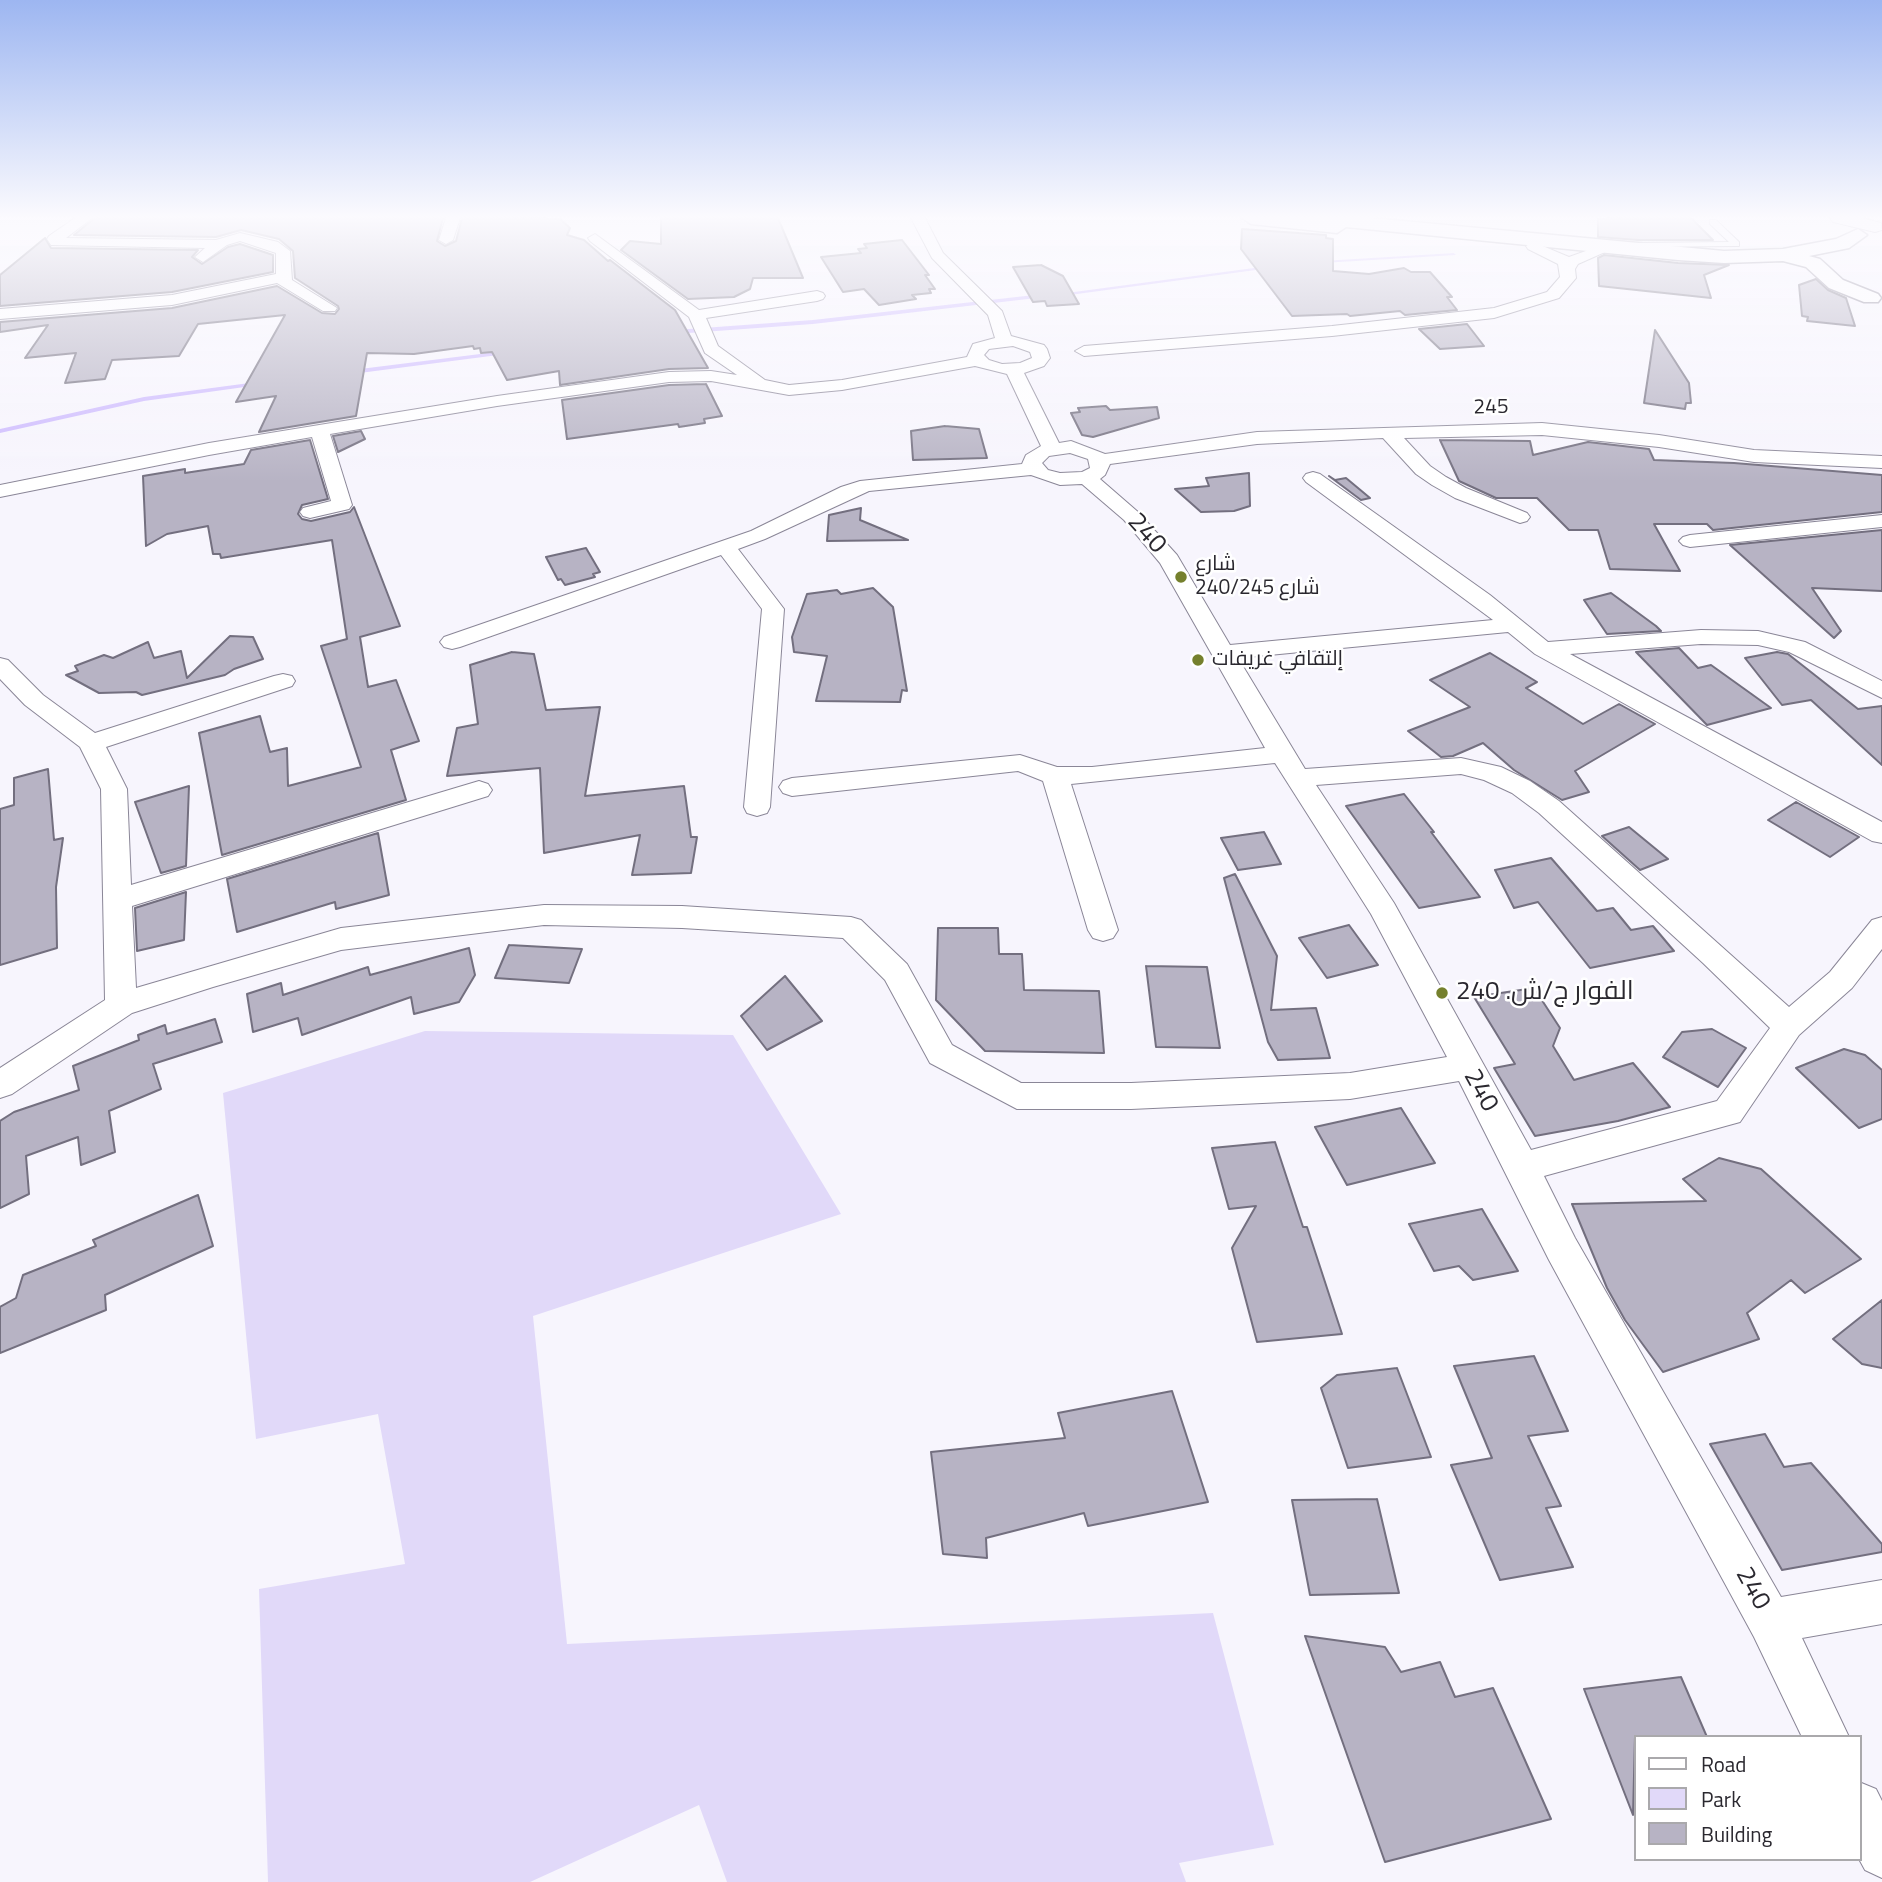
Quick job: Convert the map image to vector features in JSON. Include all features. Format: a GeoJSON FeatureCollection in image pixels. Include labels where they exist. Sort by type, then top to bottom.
{"type":"FeatureCollection","features":[{"type":"Feature","properties":{"kind":"street"},"geometry":{"type":"LineString","coordinates":[[0,313],[95,306]]}},
{"type":"Feature","properties":{"kind":"street"},"geometry":{"type":"LineString","coordinates":[[325,306],[329,308]]}},
{"type":"Feature","properties":{"kind":"street"},"geometry":{"type":"LineString","coordinates":[[684,306],[696,315],[711,349],[766,387]]}},
{"type":"Feature","properties":{"kind":"street"},"geometry":{"type":"LineString","coordinates":[[696,315],[754,306]]}},
{"type":"Feature","properties":{"kind":"street"},"geometry":{"type":"LineString","coordinates":[[988,306],[996,314],[1004,341]]}},
{"type":"Feature","properties":{"kind":"street"},"geometry":{"type":"LineString","coordinates":[[1035,354],[1013,369],[992,367],[975,356],[979,348],[1004,341],[1035,354],[1069,352],[1332,331],[1494,313],[1523,306]]}},
{"type":"Feature","properties":{"kind":"street"},"geometry":{"type":"LineString","coordinates":[[0,491],[209,449],[497,401],[669,377],[711,376],[789,390],[842,385],[978,360]]}},
{"type":"Feature","properties":{"kind":"street"},"geometry":{"type":"LineString","coordinates":[[1013,369],[1052,448]]}},
{"type":"Feature","properties":{"kind":"street","name":"245"},"geometry":{"type":"LineString","coordinates":[[1035,469],[1060,479],[1094,469],[1257,438],[1542,429],[1660,441],[1754,456],[1882,462]]}},
{"type":"Feature","properties":{"kind":"street"},"geometry":{"type":"LineString","coordinates":[[310,512],[342,505],[320,431]]}},
{"type":"Feature","properties":{"kind":"street"},"geometry":{"type":"LineString","coordinates":[[1388,432],[1423,470],[1439,481],[1462,494],[1468,494],[1520,517]]}},
{"type":"Feature","properties":{"kind":"street"},"geometry":{"type":"LineString","coordinates":[[452,642],[758,535],[848,491],[867,485],[1035,469],[1033,459],[1052,448],[1080,449],[1094,469]]}},
{"type":"Feature","properties":{"kind":"street","name":"240"},"geometry":{"type":"LineString","coordinates":[[1094,469],[1169,560],[1290,766],[1384,910],[1522,1167],[1562,1249],[1770,1621],[1825,1735]]}},
{"type":"Feature","properties":{"kind":"street"},"geometry":{"type":"LineString","coordinates":[[1313,478],[1482,600],[1543,649],[1882,834]]}},
{"type":"Feature","properties":{"kind":"street"},"geometry":{"type":"LineString","coordinates":[[1690,541],[1882,522]]}},
{"type":"Feature","properties":{"kind":"street"},"geometry":{"type":"LineString","coordinates":[[725,546],[773,609],[757,807]]}},
{"type":"Feature","properties":{"kind":"street"},"geometry":{"type":"LineString","coordinates":[[1223,653],[1510,625]]}},
{"type":"Feature","properties":{"kind":"street"},"geometry":{"type":"LineString","coordinates":[[1543,649],[1701,637],[1758,638],[1797,647],[1882,691]]}},
{"type":"Feature","properties":{"kind":"street"},"geometry":{"type":"LineString","coordinates":[[0,665],[34,700],[91,743],[114,789],[121,1005]]}},
{"type":"Feature","properties":{"kind":"street"},"geometry":{"type":"LineString","coordinates":[[91,743],[283,681]]}},
{"type":"Feature","properties":{"kind":"street"},"geometry":{"type":"LineString","coordinates":[[792,787],[1020,764],[1055,776],[1290,766],[1461,765],[1492,773],[1521,787],[1549,807],[1714,954],[1788,1026]]}},
{"type":"Feature","properties":{"kind":"street"},"geometry":{"type":"LineString","coordinates":[[1055,776],[1103,930]]}},
{"type":"Feature","properties":{"kind":"street"},"geometry":{"type":"LineString","coordinates":[[117,900],[480,790]]}},
{"type":"Feature","properties":{"kind":"street"},"geometry":{"type":"LineString","coordinates":[[0,1085],[121,1005],[341,939],[544,915],[682,917],[851,928],[896,972],[941,1054],[1017,1096],[1131,1096],[1350,1086],[1466,1067]]}},
{"type":"Feature","properties":{"kind":"street"},"geometry":{"type":"LineString","coordinates":[[1522,1167],[1728,1112],[1788,1026],[1841,980],[1882,928]]}},
{"type":"Feature","properties":{"kind":"street"},"geometry":{"type":"LineString","coordinates":[[1770,1621],[1882,1602]]}},
{"type":"Feature","properties":{"kind":"street"},"geometry":{"type":"LineString","coordinates":[[1861,1810],[1882,1853]]}},
{"type":"Feature","properties":{"kind":"green space"},"geometry":{"type":"Polygon","coordinates":[[[425,1031],[733,1035],[841,1214],[533,1316],[567,1644],[1213,1613],[1274,1845],[1179,1863],[1186,1882],[727,1882],[699,1805],[530,1882],[268,1882],[259,1589],[405,1564],[378,1414],[256,1439],[223,1093],[425,1031]]]}},
{"type":"Feature","properties":{"kind":"building"},"geometry":{"type":"Polygon","coordinates":[[[182,306],[310,306],[322,313],[335,314],[338,306],[670,306],[675,310],[708,368],[669,369],[560,385],[559,371],[507,380],[492,352],[481,353],[480,348],[474,349],[473,346],[414,354],[367,353],[356,416],[259,432],[276,396],[236,402],[285,315],[198,324],[179,356],[112,360],[105,379],[65,383],[76,353],[25,358],[48,325],[0,332],[0,322],[182,306]]]}},
{"type":"Feature","properties":{"kind":"building"},"geometry":{"type":"Polygon","coordinates":[[[1284,306],[1454,306],[1457,310],[1405,315],[1400,311],[1350,316],[1292,316],[1284,306]]]}},
{"type":"Feature","properties":{"kind":"building"},"geometry":{"type":"Polygon","coordinates":[[[1801,306],[1849,306],[1855,326],[1807,321],[1808,317],[1802,316],[1801,306]]]}},
{"type":"Feature","properties":{"kind":"building"},"geometry":{"type":"Polygon","coordinates":[[[1467,324],[1484,346],[1440,349],[1419,329],[1467,324]]]}},
{"type":"Feature","properties":{"kind":"building"},"geometry":{"type":"Polygon","coordinates":[[[1655,330],[1689,383],[1691,403],[1686,403],[1685,409],[1644,403],[1655,330]]]}},
{"type":"Feature","properties":{"kind":"building"},"geometry":{"type":"Polygon","coordinates":[[[706,384],[722,416],[704,419],[705,423],[679,427],[678,424],[567,439],[562,400],[669,385],[706,384]]]}},
{"type":"Feature","properties":{"kind":"building"},"geometry":{"type":"Polygon","coordinates":[[[1106,406],[1110,410],[1157,407],[1159,418],[1093,437],[1082,435],[1071,413],[1080,412],[1078,408],[1106,406]]]}},
{"type":"Feature","properties":{"kind":"building"},"geometry":{"type":"Polygon","coordinates":[[[945,426],[979,429],[987,458],[913,460],[911,431],[945,426]]]}},
{"type":"Feature","properties":{"kind":"building"},"geometry":{"type":"Polygon","coordinates":[[[361,431],[365,439],[338,452],[333,436],[361,431]]]}},
{"type":"Feature","properties":{"kind":"building"},"geometry":{"type":"Polygon","coordinates":[[[310,440],[328,499],[302,505],[298,514],[302,519],[311,521],[350,512],[354,507],[400,626],[360,637],[368,687],[396,680],[419,741],[391,750],[406,800],[222,855],[199,733],[260,716],[270,752],[287,748],[288,786],[361,767],[321,646],[347,639],[332,540],[221,558],[220,554],[213,554],[208,526],[167,534],[146,546],[143,476],[244,464],[251,450],[310,440]]]}},
{"type":"Feature","properties":{"kind":"building"},"geometry":{"type":"Polygon","coordinates":[[[1440,440],[1530,441],[1533,455],[1588,442],[1649,449],[1654,460],[1734,463],[1882,475],[1882,512],[1713,530],[1707,524],[1654,524],[1680,571],[1610,569],[1598,530],[1569,530],[1537,498],[1496,498],[1459,481],[1440,440]]]}},
{"type":"Feature","properties":{"kind":"building"},"geometry":{"type":"Polygon","coordinates":[[[1249,473],[1250,506],[1234,511],[1201,512],[1175,489],[1209,486],[1206,478],[1249,473]]]}},
{"type":"Feature","properties":{"kind":"building"},"geometry":{"type":"Polygon","coordinates":[[[1329,476],[1335,480],[1346,478],[1370,498],[1361,500],[1329,476]]]}},
{"type":"Feature","properties":{"kind":"building"},"geometry":{"type":"Polygon","coordinates":[[[861,508],[860,520],[908,540],[827,541],[829,515],[861,508]]]}},
{"type":"Feature","properties":{"kind":"building"},"geometry":{"type":"Polygon","coordinates":[[[1882,530],[1882,591],[1812,588],[1841,631],[1834,638],[1730,545],[1882,530]]]}},
{"type":"Feature","properties":{"kind":"building"},"geometry":{"type":"Polygon","coordinates":[[[586,548],[600,572],[593,574],[595,577],[565,585],[561,579],[558,580],[546,557],[586,548]]]}},
{"type":"Feature","properties":{"kind":"building"},"geometry":{"type":"Polygon","coordinates":[[[873,588],[893,607],[907,691],[902,690],[900,702],[816,701],[827,656],[794,652],[792,637],[807,594],[837,590],[841,594],[873,588]]]}},
{"type":"Feature","properties":{"kind":"building"},"geometry":{"type":"Polygon","coordinates":[[[1611,593],[1661,631],[1607,634],[1584,600],[1611,593]]]}},
{"type":"Feature","properties":{"kind":"building"},"geometry":{"type":"Polygon","coordinates":[[[230,636],[253,637],[263,659],[225,675],[142,695],[136,692],[99,693],[66,675],[78,671],[75,666],[104,655],[113,658],[148,642],[154,658],[181,651],[187,678],[230,636]]]}},
{"type":"Feature","properties":{"kind":"building"},"geometry":{"type":"Polygon","coordinates":[[[1679,648],[1698,668],[1711,665],[1771,708],[1707,725],[1636,652],[1679,648]]]}},
{"type":"Feature","properties":{"kind":"building"},"geometry":{"type":"Polygon","coordinates":[[[512,652],[534,654],[546,710],[600,707],[585,796],[684,786],[691,837],[697,837],[691,873],[632,875],[640,835],[544,853],[540,768],[447,776],[457,728],[478,724],[470,665],[512,652]]]}},
{"type":"Feature","properties":{"kind":"building"},"geometry":{"type":"Polygon","coordinates":[[[1777,652],[1788,654],[1858,709],[1882,706],[1882,765],[1811,700],[1782,705],[1745,658],[1777,652]]]}},
{"type":"Feature","properties":{"kind":"building"},"geometry":{"type":"Polygon","coordinates":[[[1490,653],[1537,682],[1526,688],[1583,724],[1619,704],[1655,724],[1575,771],[1589,792],[1562,800],[1514,770],[1483,743],[1453,756],[1441,757],[1408,731],[1470,707],[1430,680],[1490,653]]]}},
{"type":"Feature","properties":{"kind":"building"},"geometry":{"type":"Polygon","coordinates":[[[48,769],[54,840],[63,838],[56,887],[57,948],[0,965],[0,809],[14,805],[14,778],[48,769]]]}},
{"type":"Feature","properties":{"kind":"building"},"geometry":{"type":"Polygon","coordinates":[[[189,786],[186,866],[161,873],[135,802],[189,786]]]}},
{"type":"Feature","properties":{"kind":"building"},"geometry":{"type":"Polygon","coordinates":[[[1404,794],[1480,897],[1419,908],[1346,806],[1404,794]]]}},
{"type":"Feature","properties":{"kind":"building"},"geometry":{"type":"Polygon","coordinates":[[[1796,802],[1859,837],[1830,857],[1768,820],[1796,802]]]}},
{"type":"Feature","properties":{"kind":"building"},"geometry":{"type":"Polygon","coordinates":[[[1629,827],[1668,859],[1640,870],[1602,836],[1629,827]]]}},
{"type":"Feature","properties":{"kind":"building"},"geometry":{"type":"Polygon","coordinates":[[[1264,832],[1281,864],[1238,870],[1221,838],[1264,832]]]}},
{"type":"Feature","properties":{"kind":"building"},"geometry":{"type":"Polygon","coordinates":[[[378,833],[389,895],[336,909],[335,902],[237,932],[227,879],[378,833]]]}},
{"type":"Feature","properties":{"kind":"building"},"geometry":{"type":"Polygon","coordinates":[[[1551,858],[1597,911],[1613,908],[1631,930],[1653,926],[1674,951],[1590,968],[1538,902],[1514,908],[1495,870],[1551,858]]]}},
{"type":"Feature","properties":{"kind":"building"},"geometry":{"type":"Polygon","coordinates":[[[1235,874],[1277,956],[1271,1010],[1316,1008],[1330,1058],[1278,1060],[1268,1042],[1224,878],[1235,874]]]}},
{"type":"Feature","properties":{"kind":"building"},"geometry":{"type":"Polygon","coordinates":[[[186,892],[184,940],[137,951],[135,908],[186,892]]]}},
{"type":"Feature","properties":{"kind":"building"},"geometry":{"type":"Polygon","coordinates":[[[1349,925],[1378,965],[1327,978],[1299,938],[1349,925]]]}},
{"type":"Feature","properties":{"kind":"building"},"geometry":{"type":"Polygon","coordinates":[[[938,928],[998,928],[999,954],[1022,954],[1024,990],[1099,991],[1104,1053],[985,1051],[936,1000],[938,928]]]}},
{"type":"Feature","properties":{"kind":"building"},"geometry":{"type":"Polygon","coordinates":[[[509,945],[582,949],[569,983],[495,978],[509,945]]]}},
{"type":"Feature","properties":{"kind":"building"},"geometry":{"type":"Polygon","coordinates":[[[469,948],[475,975],[459,1002],[414,1014],[411,997],[302,1035],[298,1018],[253,1032],[247,994],[281,983],[283,995],[368,967],[370,975],[469,948]]]}},
{"type":"Feature","properties":{"kind":"building"},"geometry":{"type":"Polygon","coordinates":[[[1146,966],[1207,967],[1220,1048],[1156,1047],[1146,966]]]}},
{"type":"Feature","properties":{"kind":"building"},"geometry":{"type":"Polygon","coordinates":[[[785,976],[822,1021],[767,1050],[741,1016],[785,976]]]}},
{"type":"Feature","properties":{"kind":"building"},"geometry":{"type":"Polygon","coordinates":[[[1534,988],[1560,1028],[1553,1046],[1574,1080],[1633,1063],[1670,1107],[1618,1121],[1535,1136],[1494,1068],[1515,1064],[1474,997],[1534,988]]]}},
{"type":"Feature","properties":{"kind":"building"},"geometry":{"type":"Polygon","coordinates":[[[215,1019],[222,1042],[153,1064],[161,1089],[109,1111],[115,1152],[81,1165],[78,1137],[26,1156],[29,1194],[0,1208],[0,1121],[14,1112],[79,1090],[73,1066],[139,1040],[138,1035],[165,1025],[167,1034],[215,1019]]]}},
{"type":"Feature","properties":{"kind":"building"},"geometry":{"type":"Polygon","coordinates":[[[1712,1029],[1746,1048],[1718,1087],[1663,1057],[1682,1032],[1712,1029]]]}},
{"type":"Feature","properties":{"kind":"building"},"geometry":{"type":"Polygon","coordinates":[[[1844,1049],[1865,1055],[1882,1070],[1882,1119],[1859,1128],[1796,1068],[1844,1049]]]}},
{"type":"Feature","properties":{"kind":"building"},"geometry":{"type":"Polygon","coordinates":[[[1401,1108],[1435,1163],[1347,1185],[1315,1127],[1401,1108]]]}},
{"type":"Feature","properties":{"kind":"building"},"geometry":{"type":"Polygon","coordinates":[[[1275,1142],[1303,1227],[1307,1227],[1342,1334],[1257,1342],[1232,1248],[1256,1206],[1229,1209],[1212,1148],[1275,1142]]]}},
{"type":"Feature","properties":{"kind":"building"},"geometry":{"type":"Polygon","coordinates":[[[1719,1158],[1761,1169],[1861,1259],[1805,1293],[1791,1280],[1747,1313],[1759,1339],[1663,1372],[1625,1320],[1607,1288],[1572,1204],[1706,1201],[1683,1179],[1719,1158]]]}},
{"type":"Feature","properties":{"kind":"building"},"geometry":{"type":"Polygon","coordinates":[[[198,1195],[213,1246],[105,1295],[106,1310],[0,1353],[0,1307],[16,1298],[23,1275],[96,1246],[93,1240],[198,1195]]]}},
{"type":"Feature","properties":{"kind":"building"},"geometry":{"type":"Polygon","coordinates":[[[1482,1209],[1518,1271],[1473,1280],[1459,1266],[1434,1271],[1409,1224],[1482,1209]]]}},
{"type":"Feature","properties":{"kind":"building"},"geometry":{"type":"Polygon","coordinates":[[[1882,1300],[1882,1368],[1862,1364],[1833,1339],[1882,1300]]]}},
{"type":"Feature","properties":{"kind":"building"},"geometry":{"type":"Polygon","coordinates":[[[1534,1356],[1568,1431],[1528,1436],[1561,1506],[1546,1508],[1573,1567],[1500,1580],[1451,1465],[1492,1458],[1454,1366],[1534,1356]]]}},
{"type":"Feature","properties":{"kind":"building"},"geometry":{"type":"Polygon","coordinates":[[[1397,1368],[1431,1457],[1348,1468],[1321,1388],[1337,1375],[1397,1368]]]}},
{"type":"Feature","properties":{"kind":"building"},"geometry":{"type":"Polygon","coordinates":[[[1172,1391],[1208,1502],[1088,1526],[1084,1513],[986,1538],[987,1558],[943,1554],[931,1452],[1065,1438],[1058,1413],[1172,1391]]]}},
{"type":"Feature","properties":{"kind":"building"},"geometry":{"type":"Polygon","coordinates":[[[1765,1434],[1784,1467],[1811,1463],[1882,1544],[1882,1552],[1782,1570],[1710,1444],[1765,1434]]]}},
{"type":"Feature","properties":{"kind":"building"},"geometry":{"type":"Polygon","coordinates":[[[1377,1499],[1399,1593],[1310,1595],[1292,1500],[1377,1499]]]}},
{"type":"Feature","properties":{"kind":"building"},"geometry":{"type":"Polygon","coordinates":[[[1305,1636],[1385,1647],[1401,1672],[1440,1662],[1455,1697],[1493,1688],[1551,1819],[1385,1862],[1305,1636]]]}},
{"type":"Feature","properties":{"kind":"building"},"geometry":{"type":"Polygon","coordinates":[[[1681,1677],[1706,1735],[1633,1735],[1633,1815],[1584,1689],[1681,1677]]]}},
{"type":"Feature","properties":{"kind":"waterway"},"geometry":{"type":"LineString","coordinates":[[675,332],[813,322],[956,306]]}},
{"type":"Feature","properties":{"kind":"waterway"},"geometry":{"type":"LineString","coordinates":[[352,372],[504,353]]}},
{"type":"Feature","properties":{"kind":"waterway"},"geometry":{"type":"LineString","coordinates":[[0,431],[144,399],[257,384]]}},
{"type":"Feature","properties":{"kind":"place","name":"شارع 240/شارع 245"},"geometry":{"type":"Point","coordinates":[1181,577]}},
{"type":"Feature","properties":{"kind":"place","name":"إلتفافي غريفات"},"geometry":{"type":"Point","coordinates":[1198,660]}},
{"type":"Feature","properties":{"kind":"place","name":"الفوار ج/ش. 240"},"geometry":{"type":"Point","coordinates":[1442,993]}}]}
